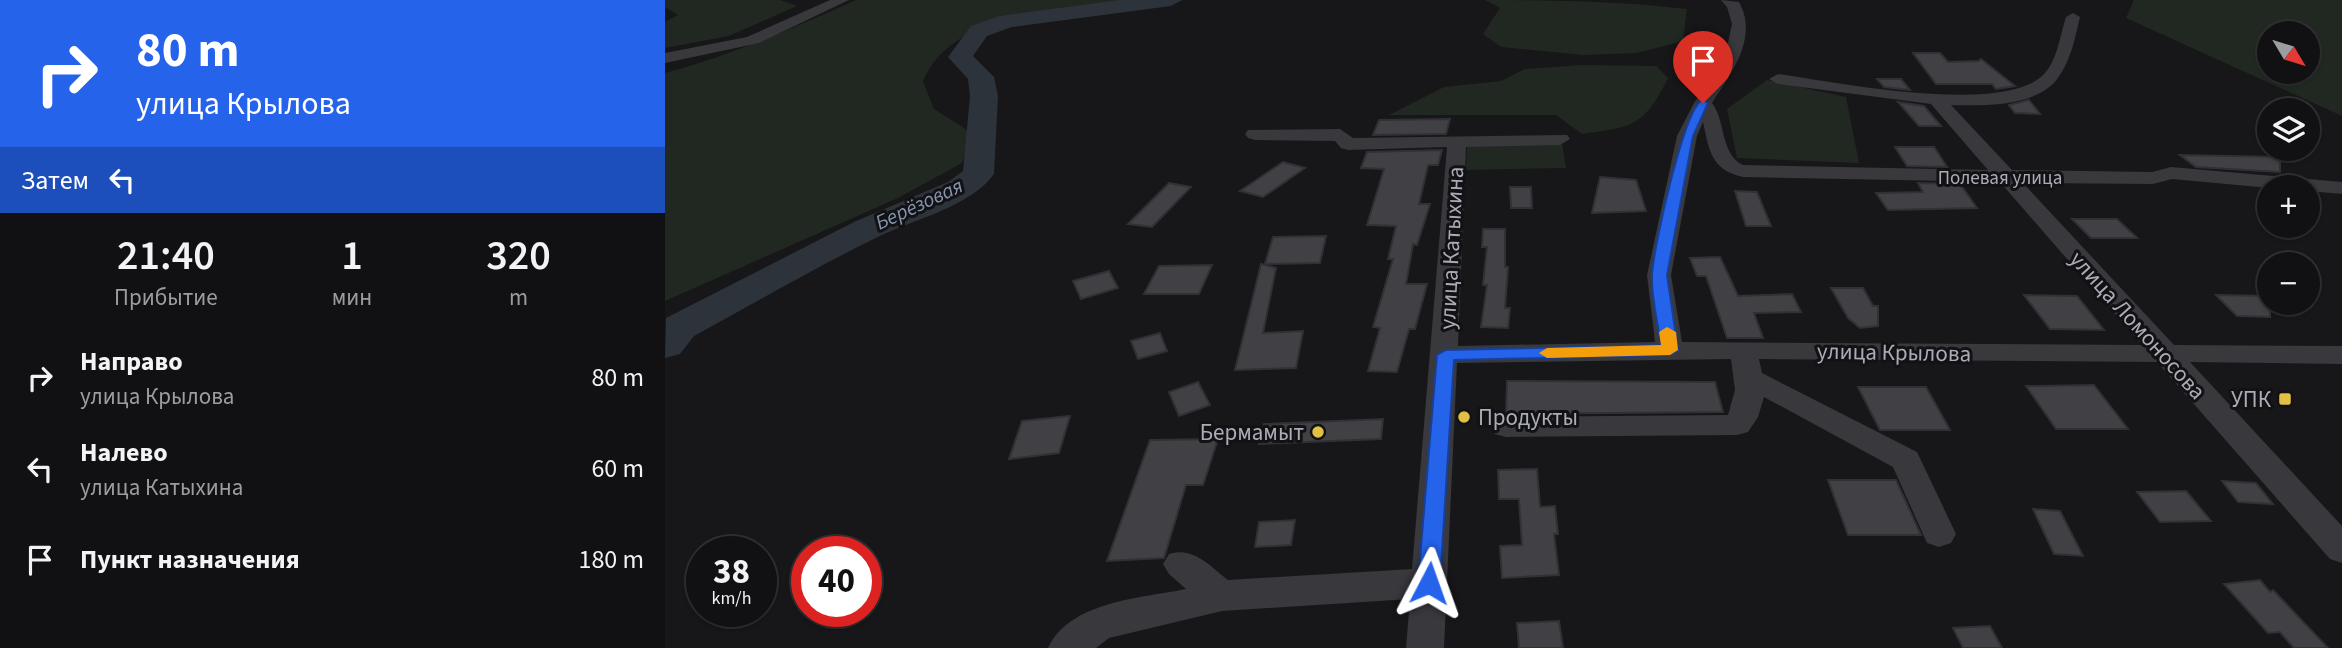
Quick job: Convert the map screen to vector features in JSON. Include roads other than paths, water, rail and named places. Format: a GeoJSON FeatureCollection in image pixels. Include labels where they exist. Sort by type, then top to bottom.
{"type":"FeatureCollection","features":[{"type":"Feature","properties":{"kind":"street"},"geometry":{"type":"LineString","coordinates":[[665,58],[715,50],[753,40],[842,0]]}},
{"type":"Feature","properties":{"kind":"street"},"geometry":{"type":"LineString","coordinates":[[1670,350],[1660,275],[1687,136],[1703,103],[1733,57],[1739,24],[1734,5],[1728,0]]}},
{"type":"Feature","properties":{"kind":"street","name":"улица Ломоносова"},"geometry":{"type":"LineString","coordinates":[[1937,100],[2164,355],[2342,549]]}},
{"type":"Feature","properties":{"kind":"street","name":"Полевая улица"},"geometry":{"type":"LineString","coordinates":[[1703,103],[1709,109],[1722,158],[1733,169],[1809,176],[2153,178],[2171,173],[2342,188]]}},
{"type":"Feature","properties":{"kind":"street"},"geometry":{"type":"LineString","coordinates":[[1255,134],[1340,135],[1348,144],[1560,139]]}},
{"type":"Feature","properties":{"kind":"street","name":"улица Катыхина"},"geometry":{"type":"LineString","coordinates":[[1425,648],[1446,355],[1457,141]]}},
{"type":"Feature","properties":{"kind":"street","name":"улица Крылова"},"geometry":{"type":"LineString","coordinates":[[1446,355],[1670,350],[1748,365],[2164,355],[2342,355]]}},
{"type":"Feature","properties":{"kind":"street"},"geometry":{"type":"LineString","coordinates":[[1506,427],[1737,425],[1745,415],[1748,365],[1906,460],[1939,534]]}},
{"type":"Feature","properties":{"kind":"street"},"geometry":{"type":"LineString","coordinates":[[1181,564],[1222,596]]}},
{"type":"Feature","properties":{"kind":"street"},"geometry":{"type":"LineString","coordinates":[[1067,648],[1099,624],[1222,596],[1429,583]]}},
{"type":"Feature","properties":{"kind":"lane"},"geometry":{"type":"LineString","coordinates":[[1778,79],[1937,100],[1991,99],[2036,90],[2053,72],[2073,17]]}},
{"type":"Feature","properties":{"kind":"waterway","name":"Берёзовая"},"geometry":{"type":"LineString","coordinates":[[665,345],[680,327],[866,229],[959,189],[978,174],[984,96],[981,77],[960,57],[979,31],[1008,21],[1171,0]]}},
{"type":"Feature","properties":{"kind":"place","name":"УПК"},"geometry":{"type":"Point","coordinates":[2285,399]}},
{"type":"Feature","properties":{"kind":"place","name":"Продукты"},"geometry":{"type":"Point","coordinates":[1464,417]}},
{"type":"Feature","properties":{"kind":"place","name":"Бермамыт"},"geometry":{"type":"Point","coordinates":[1318,432]}}]}
